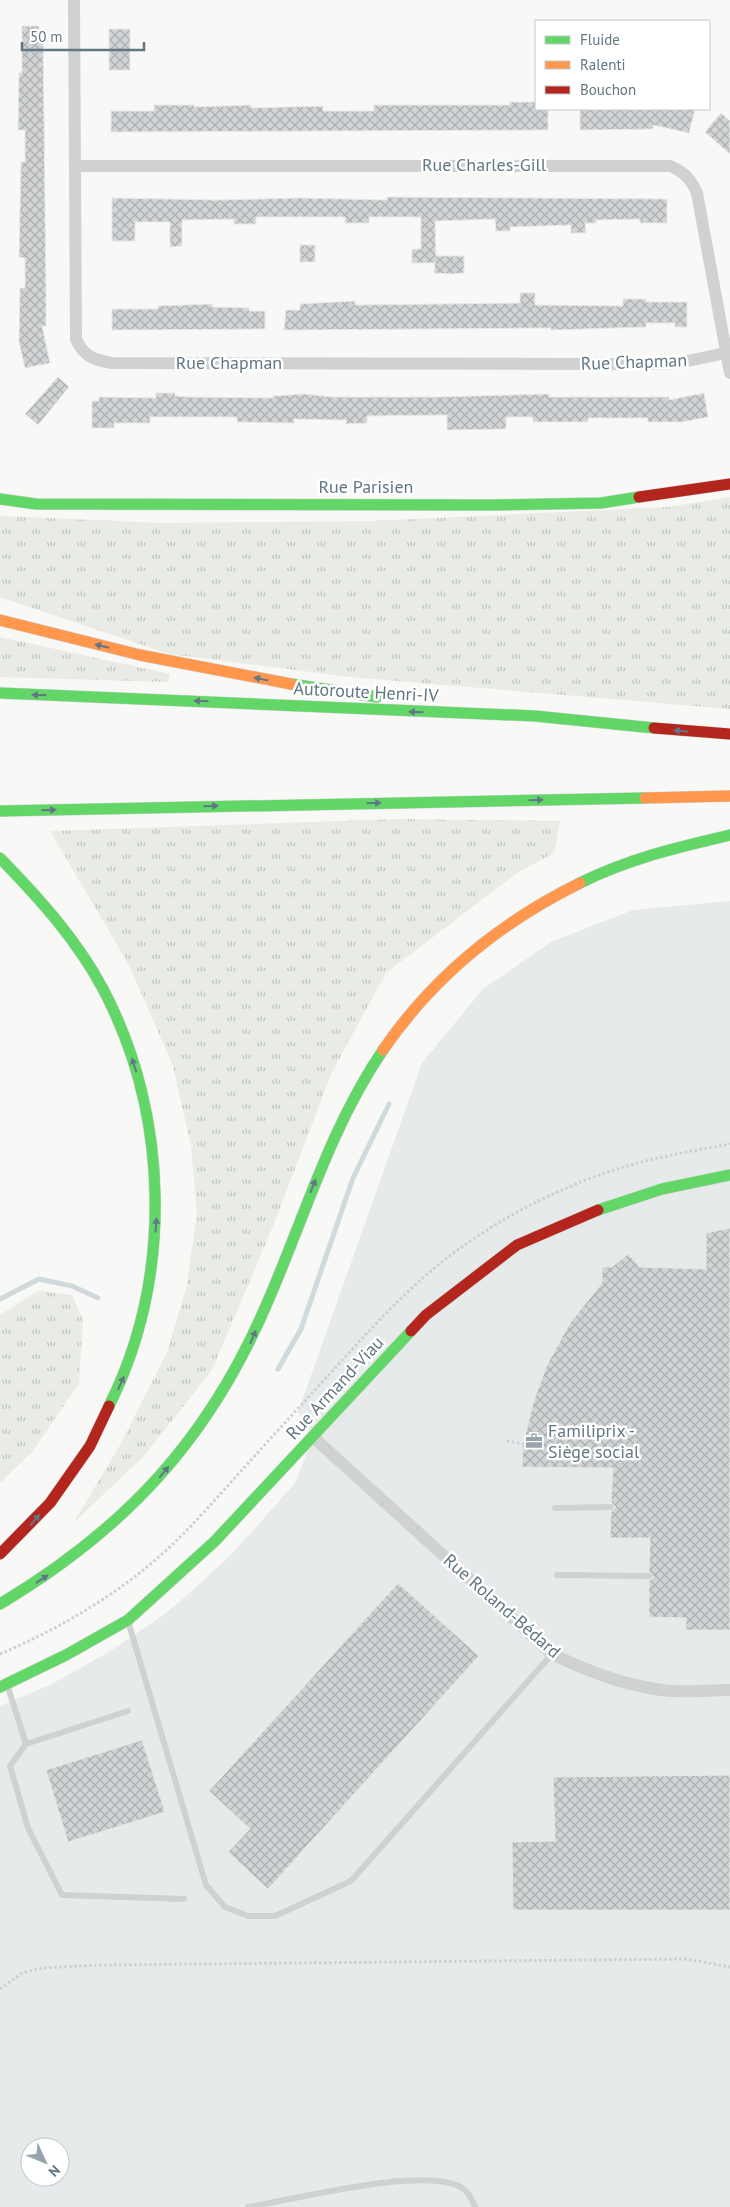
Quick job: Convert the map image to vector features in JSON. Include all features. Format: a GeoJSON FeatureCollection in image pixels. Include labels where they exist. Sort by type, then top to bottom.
{"type":"FeatureCollection","features":[{"type":"Feature","properties":{"kind":"main road","name":"Rue Parisien"},"geometry":{"type":"LineString","coordinates":[[0,499],[36,504],[491,505],[601,503],[730,484]]}},
{"type":"Feature","properties":{"kind":"main road"},"geometry":{"type":"LineString","coordinates":[[0,620],[160,659],[310,688],[534,716]]}},
{"type":"Feature","properties":{"kind":"main road","name":"Autoroute Henri-IV"},"geometry":{"type":"LineString","coordinates":[[0,693],[534,716],[689,732],[730,734]]}},
{"type":"Feature","properties":{"kind":"main road"},"geometry":{"type":"LineString","coordinates":[[0,811],[730,796]]}},
{"type":"Feature","properties":{"kind":"main road"},"geometry":{"type":"LineString","coordinates":[[0,1604],[68,1562],[98,1538],[161,1476],[199,1430],[250,1344],[318,1172],[356,1091],[380,1052],[433,988],[466,955],[540,901],[614,866],[654,851],[730,835]]}},
{"type":"Feature","properties":{"kind":"main road"},"geometry":{"type":"LineString","coordinates":[[0,858],[56,918],[106,996],[125,1038],[142,1088],[152,1138],[157,1189],[153,1257],[143,1312],[128,1366],[89,1446],[56,1496],[29,1527],[0,1554]]}},
{"type":"Feature","properties":{"kind":"main road","name":"Rue Armand-Viau"},"geometry":{"type":"LineString","coordinates":[[3,1685],[66,1655],[128,1620],[215,1541],[426,1315],[517,1245],[593,1211],[662,1189],[730,1176]]}},
{"type":"Feature","properties":{"kind":"street","name":"Rue Chapman"},"geometry":{"type":"LineString","coordinates":[[74,0],[76,339],[80,349],[86,356],[99,361],[122,363],[654,364],[678,363],[728,352]]}},
{"type":"Feature","properties":{"kind":"street","name":"Rue Charles-Gill"},"geometry":{"type":"LineString","coordinates":[[76,166],[670,166],[691,180],[697,193],[728,352],[730,373]]}},
{"type":"Feature","properties":{"kind":"street","name":"Rue Roland-Bédard"},"geometry":{"type":"LineString","coordinates":[[313,1437],[552,1654],[588,1672],[630,1683],[672,1691],[730,1690]]}},
{"type":"Feature","properties":{"kind":"lane"},"geometry":{"type":"LineString","coordinates":[[555,1508],[611,1507]]}},
{"type":"Feature","properties":{"kind":"lane"},"geometry":{"type":"LineString","coordinates":[[557,1575],[649,1576]]}},
{"type":"Feature","properties":{"kind":"lane"},"geometry":{"type":"LineString","coordinates":[[128,1620],[206,1885],[226,1907],[248,1916],[275,1916],[351,1881],[552,1654]]}},
{"type":"Feature","properties":{"kind":"lane"},"geometry":{"type":"LineString","coordinates":[[3,1685],[26,1744]]}},
{"type":"Feature","properties":{"kind":"lane"},"geometry":{"type":"LineString","coordinates":[[128,1711],[26,1744],[10,1766],[28,1828],[62,1895],[184,1899]]}},
{"type":"Feature","properties":{"kind":"lane"},"geometry":{"type":"LineString","coordinates":[[248,2207],[362,2184],[438,2181],[462,2188],[472,2198],[475,2207]]}},
{"type":"Feature","properties":{"kind":"path"},"geometry":{"type":"LineString","coordinates":[[507,1441],[524,1444]]}},
{"type":"Feature","properties":{"kind":"path"},"geometry":{"type":"LineString","coordinates":[[0,1989],[22,1973],[42,1968],[100,1965],[686,1959],[730,1967]]}},
{"type":"Feature","properties":{"kind":"shaded area"},"geometry":{"type":"Polygon","coordinates":[[[730,901],[730,2207],[0,2207],[0,1706],[50,1685],[109,1652],[159,1618],[232,1554],[295,1483],[313,1437],[298,1412],[422,1063],[483,989],[551,942],[633,910],[730,901]]]}},
{"type":"Feature","properties":{"kind":"green space"},"geometry":{"type":"Polygon","coordinates":[[[730,497],[730,709],[350,677],[169,654],[0,597],[0,516],[163,523],[374,521],[668,507],[730,497]]]}},
{"type":"Feature","properties":{"kind":"green space"},"geometry":{"type":"Polygon","coordinates":[[[0,637],[170,674],[168,682],[0,677],[0,637]]]}},
{"type":"Feature","properties":{"kind":"green space"},"geometry":{"type":"Polygon","coordinates":[[[399,819],[560,821],[554,853],[517,873],[386,973],[332,1072],[273,1226],[212,1370],[143,1457],[74,1522],[119,1447],[167,1352],[186,1289],[197,1214],[191,1146],[173,1066],[129,965],[50,831],[399,819]]]}},
{"type":"Feature","properties":{"kind":"green space"},"geometry":{"type":"Polygon","coordinates":[[[38,1291],[72,1295],[83,1320],[79,1383],[33,1451],[0,1483],[0,1315],[38,1291]]]}},
{"type":"Feature","properties":{"kind":"building"},"geometry":{"type":"Polygon","coordinates":[[[22,26],[39,26],[39,36],[43,36],[46,326],[42,326],[50,363],[25,368],[19,342],[20,288],[25,288],[25,258],[19,257],[21,162],[25,162],[25,130],[18,130],[19,73],[22,73],[22,26]]]}},
{"type":"Feature","properties":{"kind":"building"},"geometry":{"type":"Polygon","coordinates":[[[109,29],[130,29],[130,70],[109,70],[109,29]]]}},
{"type":"Feature","properties":{"kind":"building"},"geometry":{"type":"Polygon","coordinates":[[[510,102],[535,102],[535,110],[548,110],[548,130],[111,132],[111,111],[154,111],[154,105],[194,105],[194,107],[251,105],[251,108],[323,106],[323,111],[374,111],[374,105],[510,105],[510,102]]]}},
{"type":"Feature","properties":{"kind":"building"},"geometry":{"type":"Polygon","coordinates":[[[580,110],[695,110],[689,133],[653,125],[653,129],[580,130],[580,110]]]}},
{"type":"Feature","properties":{"kind":"building"},"geometry":{"type":"Polygon","coordinates":[[[721,113],[730,121],[730,154],[705,132],[721,113]]]}},
{"type":"Feature","properties":{"kind":"building"},"geometry":{"type":"Polygon","coordinates":[[[387,197],[667,199],[667,223],[640,223],[640,219],[596,220],[596,223],[585,223],[586,233],[571,233],[571,225],[510,227],[510,231],[496,231],[495,219],[435,221],[436,256],[464,256],[464,273],[451,274],[434,273],[435,263],[412,263],[412,249],[421,249],[421,217],[369,217],[369,223],[345,223],[345,217],[256,217],[256,224],[234,224],[234,219],[182,220],[182,246],[170,247],[170,222],[135,222],[135,241],[112,241],[112,198],[387,200],[387,197]]]}},
{"type":"Feature","properties":{"kind":"building"},"geometry":{"type":"Polygon","coordinates":[[[300,245],[315,245],[315,262],[300,262],[300,245]]]}},
{"type":"Feature","properties":{"kind":"building"},"geometry":{"type":"Polygon","coordinates":[[[520,293],[535,293],[535,305],[623,306],[623,299],[646,299],[646,302],[687,302],[687,327],[675,327],[675,323],[646,323],[646,327],[551,330],[551,328],[284,330],[286,310],[300,310],[300,304],[355,301],[355,305],[520,303],[520,293]]]}},
{"type":"Feature","properties":{"kind":"building"},"geometry":{"type":"Polygon","coordinates":[[[212,304],[212,307],[249,308],[249,311],[265,311],[265,329],[112,330],[112,309],[158,309],[158,306],[212,304]]]}},
{"type":"Feature","properties":{"kind":"building"},"geometry":{"type":"Polygon","coordinates":[[[58,377],[69,387],[38,425],[25,414],[58,377]]]}},
{"type":"Feature","properties":{"kind":"building"},"geometry":{"type":"Polygon","coordinates":[[[156,393],[175,393],[175,396],[187,397],[273,398],[273,396],[304,394],[332,397],[438,397],[549,394],[549,397],[669,397],[669,400],[704,393],[708,417],[682,422],[648,422],[648,418],[588,418],[588,422],[533,422],[533,417],[506,417],[506,429],[447,430],[447,415],[367,416],[367,423],[346,424],[346,420],[294,419],[294,423],[237,422],[237,417],[150,417],[150,423],[114,423],[114,428],[92,428],[92,401],[99,401],[99,397],[156,398],[156,393]]]}},
{"type":"Feature","properties":{"kind":"building"},"geometry":{"type":"Polygon","coordinates":[[[730,1228],[730,1630],[686,1630],[686,1618],[649,1617],[649,1581],[654,1577],[649,1571],[650,1538],[610,1538],[611,1512],[616,1507],[611,1502],[613,1468],[522,1467],[523,1444],[534,1400],[547,1365],[570,1323],[602,1283],[602,1267],[612,1267],[628,1254],[640,1267],[706,1269],[706,1233],[730,1228]]]}},
{"type":"Feature","properties":{"kind":"building"},"geometry":{"type":"Polygon","coordinates":[[[398,1583],[479,1656],[268,1889],[228,1852],[250,1829],[209,1791],[398,1583]]]}},
{"type":"Feature","properties":{"kind":"building"},"geometry":{"type":"Polygon","coordinates":[[[142,1740],[165,1812],[68,1842],[46,1770],[142,1740]]]}},
{"type":"Feature","properties":{"kind":"building"},"geometry":{"type":"Polygon","coordinates":[[[730,1775],[730,1910],[513,1910],[512,1842],[555,1841],[553,1777],[730,1775]]]}},
{"type":"Feature","properties":{"kind":"waterway"},"geometry":{"type":"LineString","coordinates":[[278,1369],[301,1329],[353,1178],[389,1104]]}},
{"type":"Feature","properties":{"kind":"waterway"},"geometry":{"type":"LineString","coordinates":[[0,1299],[39,1279],[72,1286],[98,1298]]}},
{"type":"Feature","properties":{"kind":"traffic: fast"},"geometry":{"type":"LineString","coordinates":[[0,499],[36,504],[491,505],[601,503],[639,497]]}},
{"type":"Feature","properties":{"kind":"traffic: fast"},"geometry":{"type":"LineString","coordinates":[[291,684],[377,697]]}},
{"type":"Feature","properties":{"kind":"traffic: fast"},"geometry":{"type":"LineString","coordinates":[[0,693],[535,716],[654,728]]}},
{"type":"Feature","properties":{"kind":"traffic: fast"},"geometry":{"type":"LineString","coordinates":[[0,811],[645,798]]}},
{"type":"Feature","properties":{"kind":"traffic: fast"},"geometry":{"type":"LineString","coordinates":[[580,883],[635,860],[730,835]]}},
{"type":"Feature","properties":{"kind":"traffic: fast"},"geometry":{"type":"LineString","coordinates":[[0,858],[56,920],[93,971],[125,1038],[141,1090],[151,1143],[155,1197],[153,1251],[144,1305],[130,1357],[109,1406]]}},
{"type":"Feature","properties":{"kind":"traffic: fast"},"geometry":{"type":"LineString","coordinates":[[0,1604],[46,1575],[87,1544],[125,1511],[160,1475],[191,1437],[220,1395],[245,1350],[268,1301],[333,1141],[364,1080],[383,1050]]}},
{"type":"Feature","properties":{"kind":"traffic: fast"},"geometry":{"type":"LineString","coordinates":[[598,1210],[662,1189],[730,1175]]}},
{"type":"Feature","properties":{"kind":"traffic: fast"},"geometry":{"type":"LineString","coordinates":[[0,1687],[66,1655],[128,1620],[215,1541],[411,1331]]}},
{"type":"Feature","properties":{"kind":"traffic: slow"},"geometry":{"type":"LineString","coordinates":[[0,620],[140,655],[291,684]]}},
{"type":"Feature","properties":{"kind":"traffic: slow"},"geometry":{"type":"LineString","coordinates":[[645,798],[730,796]]}},
{"type":"Feature","properties":{"kind":"traffic: slow"},"geometry":{"type":"LineString","coordinates":[[383,1050],[403,1023],[446,975],[496,934],[523,915],[580,883]]}},
{"type":"Feature","properties":{"kind":"traffic: jam"},"geometry":{"type":"LineString","coordinates":[[639,497],[730,484]]}},
{"type":"Feature","properties":{"kind":"traffic: jam"},"geometry":{"type":"LineString","coordinates":[[654,728],[730,734]]}},
{"type":"Feature","properties":{"kind":"traffic: jam"},"geometry":{"type":"LineString","coordinates":[[411,1331],[426,1315],[517,1245],[598,1210]]}},
{"type":"Feature","properties":{"kind":"traffic: jam"},"geometry":{"type":"LineString","coordinates":[[0,1554],[50,1503],[90,1446],[109,1406]]}},
{"type":"Feature","properties":{"kind":"place","name":"Familiprix - Siège social"},"geometry":{"type":"Point","coordinates":[534,1441]}}]}
